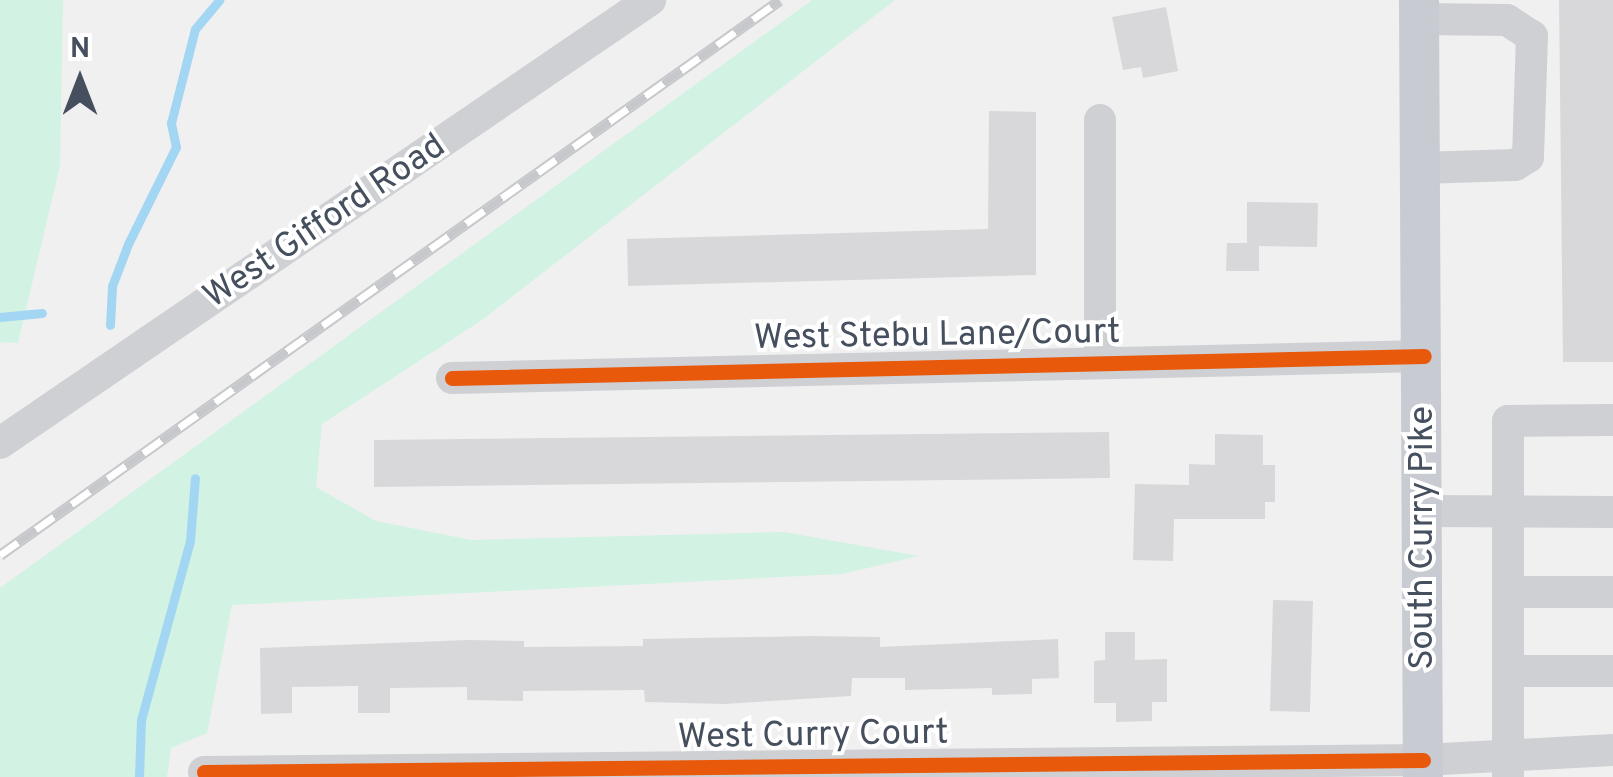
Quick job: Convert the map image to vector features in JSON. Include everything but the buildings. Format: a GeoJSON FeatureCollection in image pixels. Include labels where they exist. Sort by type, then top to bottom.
{"type":"FeatureCollection","features":[{"type":"Feature","properties":{"kind":"main road","name":"South Curry Pike"},"geometry":{"type":"LineString","coordinates":[[1419,9],[1424,356],[1423,769]]}},
{"type":"Feature","properties":{"kind":"street","name":"West Gifford Road"},"geometry":{"type":"LineString","coordinates":[[0,443],[650,0]]}},
{"type":"Feature","properties":{"kind":"street"},"geometry":{"type":"LineString","coordinates":[[1419,9],[1507,20],[1532,36],[1528,157],[1515,164],[1421,168]]}},
{"type":"Feature","properties":{"kind":"street"},"geometry":{"type":"LineString","coordinates":[[1100,120],[1100,361]]}},
{"type":"Feature","properties":{"kind":"street","name":"West Stebu Lane/Court"},"geometry":{"type":"LineString","coordinates":[[452,378],[1424,356]]}},
{"type":"Feature","properties":{"kind":"street"},"geometry":{"type":"LineString","coordinates":[[1508,766],[1508,421],[1613,420]]}},
{"type":"Feature","properties":{"kind":"street"},"geometry":{"type":"LineString","coordinates":[[1423,512],[1613,512]]}},
{"type":"Feature","properties":{"kind":"street"},"geometry":{"type":"LineString","coordinates":[[1508,592],[1613,592]]}},
{"type":"Feature","properties":{"kind":"street"},"geometry":{"type":"LineString","coordinates":[[1508,671],[1613,672]]}},
{"type":"Feature","properties":{"kind":"street","name":"West Curry Court"},"geometry":{"type":"LineString","coordinates":[[204,772],[1423,769],[1508,766],[1613,750]]}},
{"type":"Feature","properties":{"kind":"green space"},"geometry":{"type":"Polygon","coordinates":[[[0,0],[63,0],[60,166],[18,343],[0,342],[0,0]]]}},
{"type":"Feature","properties":{"kind":"green space"},"geometry":{"type":"Polygon","coordinates":[[[812,0],[895,0],[482,320],[322,424],[316,487],[376,521],[471,540],[784,532],[919,556],[842,574],[232,605],[207,733],[171,748],[167,777],[0,777],[0,588],[812,0]]]}},
{"type":"Feature","properties":{"kind":"waterway"},"geometry":{"type":"LineString","coordinates":[[110,325],[112,286],[128,244],[176,147],[171,123],[195,29],[219,0]]}},
{"type":"Feature","properties":{"kind":"waterway"},"geometry":{"type":"LineString","coordinates":[[0,317],[42,313]]}},
{"type":"Feature","properties":{"kind":"waterway"},"geometry":{"type":"LineString","coordinates":[[139,777],[141,720],[190,541],[195,478]]}},
{"type":"Feature","properties":{"kind":"railway"},"geometry":{"type":"LineString","coordinates":[[0,555],[780,0]]}},
{"type":"Feature","properties":{"kind":"cycle path"},"geometry":{"type":"LineString","coordinates":[[452,378],[1424,356]]}},
{"type":"Feature","properties":{"kind":"cycle path"},"geometry":{"type":"LineString","coordinates":[[204,772],[1423,760]]}}]}
